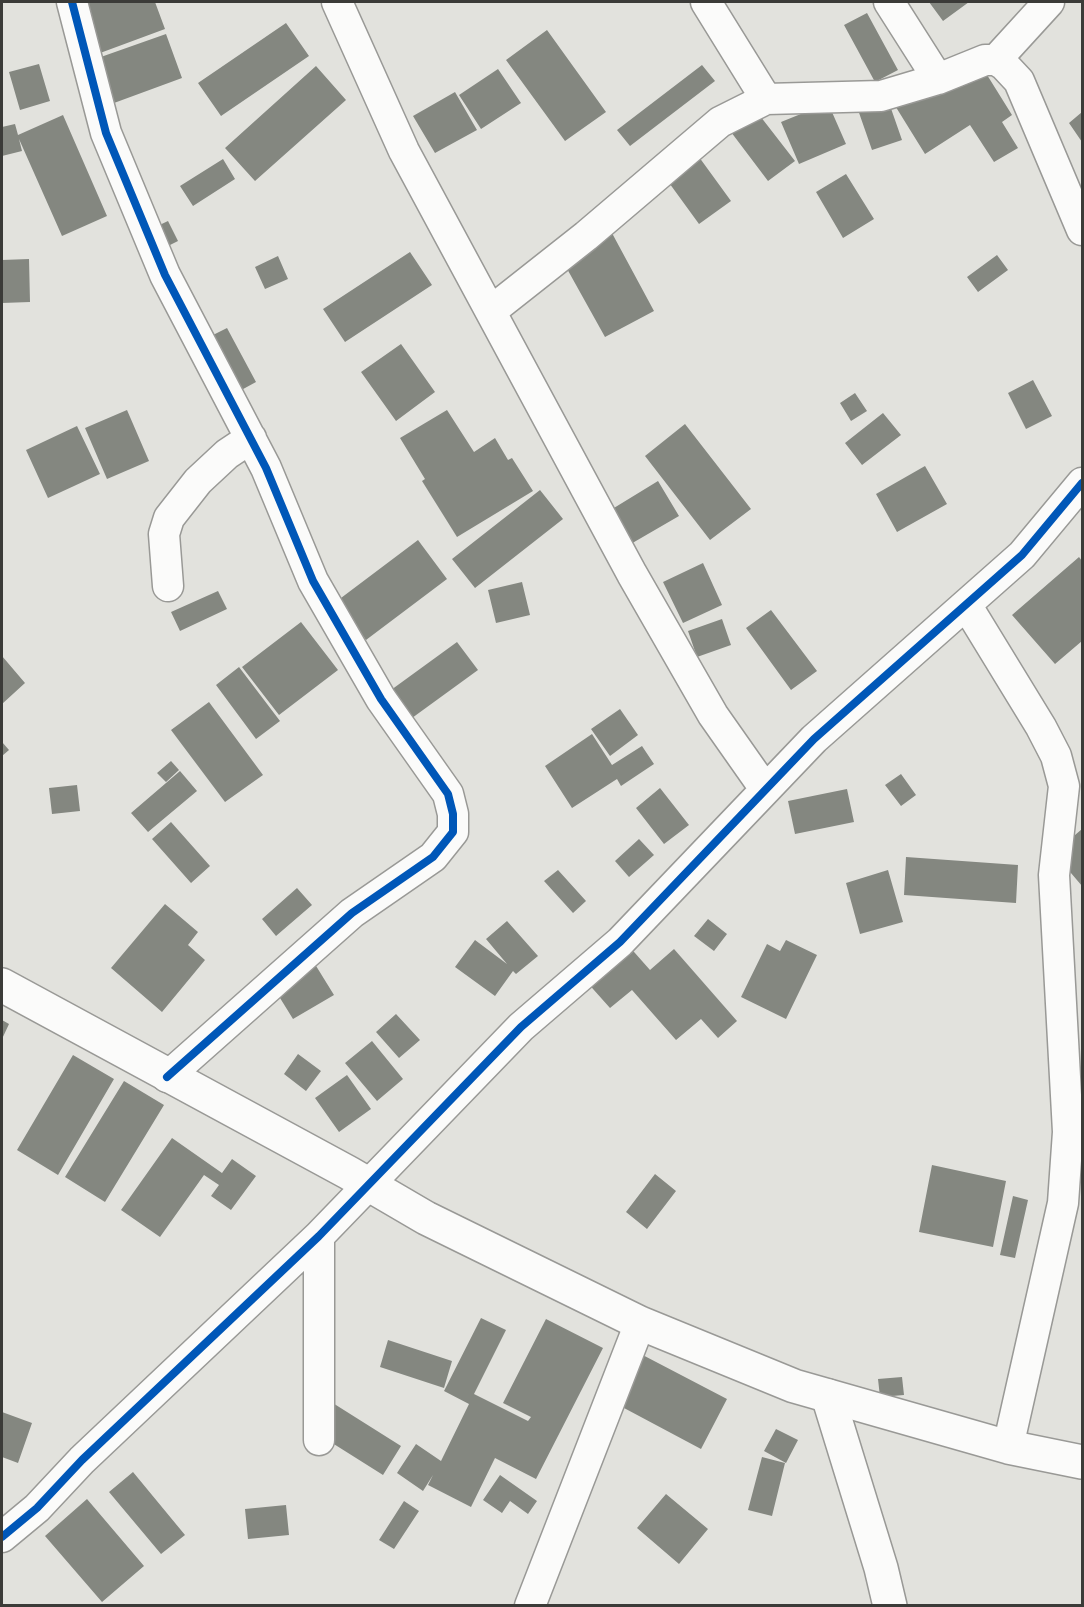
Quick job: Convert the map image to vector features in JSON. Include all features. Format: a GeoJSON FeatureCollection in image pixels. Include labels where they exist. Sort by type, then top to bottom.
{"type":"FeatureCollection","features":[{"type":"Feature","properties":{"kind":"main road"},"geometry":{"type":"LineString","coordinates":[[2,985],[426,1218],[640,1323],[794,1386],[1008,1447],[1083,1462]]}},
{"type":"Feature","properties":{"kind":"main road"},"geometry":{"type":"LineString","coordinates":[[828,1396],[881,1568],[890,1605]]}},
{"type":"Feature","properties":{"kind":"street"},"geometry":{"type":"LineString","coordinates":[[72,2],[106,133],[136,210],[165,275],[251,438],[314,581],[381,699],[448,794],[453,814],[453,832],[433,857],[352,913],[167,1077]]}},
{"type":"Feature","properties":{"kind":"street"},"geometry":{"type":"LineString","coordinates":[[337,2],[404,151],[632,574],[713,715],[765,789]]}},
{"type":"Feature","properties":{"kind":"street"},"geometry":{"type":"LineString","coordinates":[[706,2],[766,99]]}},
{"type":"Feature","properties":{"kind":"street"},"geometry":{"type":"LineString","coordinates":[[889,2],[938,79]]}},
{"type":"Feature","properties":{"kind":"street"},"geometry":{"type":"LineString","coordinates":[[996,60],[1049,2]]}},
{"type":"Feature","properties":{"kind":"street"},"geometry":{"type":"LineString","coordinates":[[491,311],[586,236],[720,122],[766,99],[881,96],[938,79],[985,60],[996,60],[1019,81],[1083,230]]}},
{"type":"Feature","properties":{"kind":"street"},"geometry":{"type":"LineString","coordinates":[[168,585],[164,534],[169,518],[198,481],[227,454],[251,438]]}},
{"type":"Feature","properties":{"kind":"street"},"geometry":{"type":"LineString","coordinates":[[2,1537],[37,1508],[82,1460],[319,1236],[521,1027],[620,942],[814,739],[1022,555],[1083,483]]}},
{"type":"Feature","properties":{"kind":"street"},"geometry":{"type":"LineString","coordinates":[[967,606],[1041,727],[1056,756],[1064,786],[1054,875],[1076,1132],[1063,1203],[1008,1447]]}},
{"type":"Feature","properties":{"kind":"street"},"geometry":{"type":"LineString","coordinates":[[319,1236],[319,1440]]}},
{"type":"Feature","properties":{"kind":"street"},"geometry":{"type":"LineString","coordinates":[[530,1605],[640,1323]]}},
{"type":"Feature","properties":{"kind":"building"},"geometry":{"type":"Polygon","coordinates":[[[91,2],[155,2],[165,29],[92,56],[74,8],[91,2]]]}},
{"type":"Feature","properties":{"kind":"building"},"geometry":{"type":"Polygon","coordinates":[[[929,2],[969,2],[943,21],[929,2]]]}},
{"type":"Feature","properties":{"kind":"building"},"geometry":{"type":"Polygon","coordinates":[[[867,13],[898,70],[875,82],[844,25],[867,13]]]}},
{"type":"Feature","properties":{"kind":"building"},"geometry":{"type":"Polygon","coordinates":[[[286,23],[309,56],[221,116],[198,83],[286,23]]]}},
{"type":"Feature","properties":{"kind":"building"},"geometry":{"type":"Polygon","coordinates":[[[547,30],[606,112],[565,141],[506,60],[547,30]]]}},
{"type":"Feature","properties":{"kind":"building"},"geometry":{"type":"Polygon","coordinates":[[[166,34],[182,78],[114,103],[98,58],[166,34]]]}},
{"type":"Feature","properties":{"kind":"building"},"geometry":{"type":"Polygon","coordinates":[[[974,54],[1012,115],[1002,122],[1018,148],[994,162],[970,125],[925,154],[894,104],[974,54]]]}},
{"type":"Feature","properties":{"kind":"building"},"geometry":{"type":"Polygon","coordinates":[[[39,64],[50,101],[20,110],[9,72],[39,64]]]}},
{"type":"Feature","properties":{"kind":"building"},"geometry":{"type":"Polygon","coordinates":[[[702,65],[715,81],[630,146],[617,130],[702,65]]]}},
{"type":"Feature","properties":{"kind":"building"},"geometry":{"type":"Polygon","coordinates":[[[316,66],[346,100],[255,181],[225,148],[316,66]]]}},
{"type":"Feature","properties":{"kind":"building"},"geometry":{"type":"Polygon","coordinates":[[[498,69],[521,103],[481,129],[459,95],[498,69]]]}},
{"type":"Feature","properties":{"kind":"building"},"geometry":{"type":"Polygon","coordinates":[[[455,92],[477,130],[435,153],[413,116],[455,92]]]}},
{"type":"Feature","properties":{"kind":"building"},"geometry":{"type":"Polygon","coordinates":[[[887,97],[902,140],[872,150],[857,107],[887,97]]]}},
{"type":"Feature","properties":{"kind":"building"},"geometry":{"type":"Polygon","coordinates":[[[828,103],[846,144],[799,164],[781,122],[828,103]]]}},
{"type":"Feature","properties":{"kind":"building"},"geometry":{"type":"Polygon","coordinates":[[[757,112],[795,161],[768,181],[731,132],[757,112]]]}},
{"type":"Feature","properties":{"kind":"building"},"geometry":{"type":"Polygon","coordinates":[[[1082,112],[1082,142],[1069,123],[1082,112]]]}},
{"type":"Feature","properties":{"kind":"building"},"geometry":{"type":"Polygon","coordinates":[[[63,115],[107,216],[62,236],[19,139],[22,151],[2,156],[2,127],[15,124],[18,135],[63,115]]]}},
{"type":"Feature","properties":{"kind":"building"},"geometry":{"type":"Polygon","coordinates":[[[691,146],[731,201],[699,224],[659,169],[691,146]]]}},
{"type":"Feature","properties":{"kind":"building"},"geometry":{"type":"Polygon","coordinates":[[[223,159],[235,179],[193,206],[180,186],[223,159]]]}},
{"type":"Feature","properties":{"kind":"building"},"geometry":{"type":"Polygon","coordinates":[[[846,174],[874,219],[843,238],[816,192],[846,174]]]}},
{"type":"Feature","properties":{"kind":"building"},"geometry":{"type":"Polygon","coordinates":[[[168,221],[178,241],[158,251],[149,230],[168,221]]]}},
{"type":"Feature","properties":{"kind":"building"},"geometry":{"type":"Polygon","coordinates":[[[606,222],[654,311],[605,337],[556,249],[606,222]]]}},
{"type":"Feature","properties":{"kind":"building"},"geometry":{"type":"Polygon","coordinates":[[[410,252],[432,285],[345,342],[323,309],[410,252]]]}},
{"type":"Feature","properties":{"kind":"building"},"geometry":{"type":"Polygon","coordinates":[[[997,255],[1008,270],[978,292],[967,277],[997,255]]]}},
{"type":"Feature","properties":{"kind":"building"},"geometry":{"type":"Polygon","coordinates":[[[278,256],[288,279],[265,289],[255,267],[278,256]]]}},
{"type":"Feature","properties":{"kind":"building"},"geometry":{"type":"Polygon","coordinates":[[[29,259],[30,302],[2,303],[2,260],[29,259]]]}},
{"type":"Feature","properties":{"kind":"building"},"geometry":{"type":"Polygon","coordinates":[[[227,328],[256,382],[234,394],[205,339],[227,328]]]}},
{"type":"Feature","properties":{"kind":"building"},"geometry":{"type":"Polygon","coordinates":[[[401,344],[435,392],[396,421],[361,372],[401,344]]]}},
{"type":"Feature","properties":{"kind":"building"},"geometry":{"type":"Polygon","coordinates":[[[1033,380],[1052,416],[1026,429],[1008,393],[1033,380]]]}},
{"type":"Feature","properties":{"kind":"building"},"geometry":{"type":"Polygon","coordinates":[[[855,393],[867,411],[851,421],[840,403],[855,393]]]}},
{"type":"Feature","properties":{"kind":"building"},"geometry":{"type":"Polygon","coordinates":[[[127,410],[149,461],[107,479],[85,428],[127,410]]]}},
{"type":"Feature","properties":{"kind":"building"},"geometry":{"type":"Polygon","coordinates":[[[447,410],[474,452],[495,438],[508,460],[512,458],[533,491],[457,537],[422,481],[425,479],[400,438],[447,410]]]}},
{"type":"Feature","properties":{"kind":"building"},"geometry":{"type":"Polygon","coordinates":[[[883,413],[901,435],[862,465],[845,443],[883,413]]]}},
{"type":"Feature","properties":{"kind":"building"},"geometry":{"type":"Polygon","coordinates":[[[685,424],[751,509],[710,540],[645,456],[685,424]]]}},
{"type":"Feature","properties":{"kind":"building"},"geometry":{"type":"Polygon","coordinates":[[[77,426],[100,474],[48,498],[26,450],[77,426]]]}},
{"type":"Feature","properties":{"kind":"building"},"geometry":{"type":"Polygon","coordinates":[[[925,466],[947,504],[897,532],[876,494],[925,466]]]}},
{"type":"Feature","properties":{"kind":"building"},"geometry":{"type":"Polygon","coordinates":[[[658,481],[679,516],[629,545],[609,511],[658,481]]]}},
{"type":"Feature","properties":{"kind":"building"},"geometry":{"type":"Polygon","coordinates":[[[540,490],[563,519],[475,588],[452,559],[540,490]]]}},
{"type":"Feature","properties":{"kind":"building"},"geometry":{"type":"Polygon","coordinates":[[[418,540],[447,579],[366,640],[337,601],[418,540]]]}},
{"type":"Feature","properties":{"kind":"building"},"geometry":{"type":"Polygon","coordinates":[[[1079,557],[1082,561],[1082,641],[1055,664],[1012,615],[1079,557]]]}},
{"type":"Feature","properties":{"kind":"building"},"geometry":{"type":"Polygon","coordinates":[[[703,563],[722,605],[683,623],[663,582],[703,563]]]}},
{"type":"Feature","properties":{"kind":"building"},"geometry":{"type":"Polygon","coordinates":[[[522,582],[530,615],[496,623],[488,590],[522,582]]]}},
{"type":"Feature","properties":{"kind":"building"},"geometry":{"type":"Polygon","coordinates":[[[218,591],[227,609],[180,631],[171,612],[218,591]]]}},
{"type":"Feature","properties":{"kind":"building"},"geometry":{"type":"Polygon","coordinates":[[[771,610],[817,671],[791,690],[746,628],[771,610]]]}},
{"type":"Feature","properties":{"kind":"building"},"geometry":{"type":"Polygon","coordinates":[[[722,619],[731,645],[697,657],[688,631],[722,619]]]}},
{"type":"Feature","properties":{"kind":"building"},"geometry":{"type":"Polygon","coordinates":[[[301,622],[338,670],[279,715],[242,667],[301,622]]]}},
{"type":"Feature","properties":{"kind":"building"},"geometry":{"type":"Polygon","coordinates":[[[457,642],[478,670],[412,718],[391,690],[457,642]]]}},
{"type":"Feature","properties":{"kind":"building"},"geometry":{"type":"Polygon","coordinates":[[[2,656],[25,683],[2,704],[2,656]]]}},
{"type":"Feature","properties":{"kind":"building"},"geometry":{"type":"Polygon","coordinates":[[[239,667],[280,721],[256,739],[216,685],[239,667]]]}},
{"type":"Feature","properties":{"kind":"building"},"geometry":{"type":"Polygon","coordinates":[[[209,702],[263,775],[225,802],[171,730],[209,702]]]}},
{"type":"Feature","properties":{"kind":"building"},"geometry":{"type":"Polygon","coordinates":[[[620,709],[638,735],[610,756],[591,729],[620,709]]]}},
{"type":"Feature","properties":{"kind":"building"},"geometry":{"type":"Polygon","coordinates":[[[592,734],[612,765],[642,746],[654,764],[621,786],[617,779],[572,808],[545,766],[592,734]]]}},
{"type":"Feature","properties":{"kind":"building"},"geometry":{"type":"Polygon","coordinates":[[[2,742],[9,750],[2,756],[2,742]]]}},
{"type":"Feature","properties":{"kind":"building"},"geometry":{"type":"Polygon","coordinates":[[[171,761],[179,770],[166,782],[157,773],[171,761]]]}},
{"type":"Feature","properties":{"kind":"building"},"geometry":{"type":"Polygon","coordinates":[[[180,771],[197,791],[148,832],[131,813],[180,771]]]}},
{"type":"Feature","properties":{"kind":"building"},"geometry":{"type":"Polygon","coordinates":[[[901,774],[916,795],[901,806],[885,785],[901,774]]]}},
{"type":"Feature","properties":{"kind":"building"},"geometry":{"type":"Polygon","coordinates":[[[77,785],[80,811],[52,814],[49,788],[77,785]]]}},
{"type":"Feature","properties":{"kind":"building"},"geometry":{"type":"Polygon","coordinates":[[[660,788],[689,825],[664,844],[636,808],[660,788]]]}},
{"type":"Feature","properties":{"kind":"building"},"geometry":{"type":"Polygon","coordinates":[[[847,789],[854,822],[795,834],[788,801],[847,789]]]}},
{"type":"Feature","properties":{"kind":"building"},"geometry":{"type":"Polygon","coordinates":[[[171,822],[210,866],[191,883],[152,839],[171,822]]]}},
{"type":"Feature","properties":{"kind":"building"},"geometry":{"type":"Polygon","coordinates":[[[1082,829],[1082,886],[1054,853],[1082,829]]]}},
{"type":"Feature","properties":{"kind":"building"},"geometry":{"type":"Polygon","coordinates":[[[639,839],[654,855],[629,877],[615,861],[639,839]]]}},
{"type":"Feature","properties":{"kind":"building"},"geometry":{"type":"Polygon","coordinates":[[[906,857],[1018,865],[1016,903],[904,895],[906,857]]]}},
{"type":"Feature","properties":{"kind":"building"},"geometry":{"type":"Polygon","coordinates":[[[558,870],[586,901],[573,913],[544,881],[558,870]]]}},
{"type":"Feature","properties":{"kind":"building"},"geometry":{"type":"Polygon","coordinates":[[[888,870],[903,922],[860,934],[846,883],[888,870]]]}},
{"type":"Feature","properties":{"kind":"building"},"geometry":{"type":"Polygon","coordinates":[[[297,888],[312,905],[276,936],[262,919],[297,888]]]}},
{"type":"Feature","properties":{"kind":"building"},"geometry":{"type":"Polygon","coordinates":[[[165,904],[198,932],[188,945],[205,960],[162,1012],[111,968],[165,904]]]}},
{"type":"Feature","properties":{"kind":"building"},"geometry":{"type":"Polygon","coordinates":[[[708,919],[727,934],[714,951],[694,936],[708,919]]]}},
{"type":"Feature","properties":{"kind":"building"},"geometry":{"type":"Polygon","coordinates":[[[507,921],[538,956],[516,974],[513,971],[495,996],[455,967],[475,940],[507,964],[486,939],[507,921]]]}},
{"type":"Feature","properties":{"kind":"building"},"geometry":{"type":"Polygon","coordinates":[[[786,940],[817,955],[786,1019],[741,997],[767,944],[780,951],[786,940]]]}},
{"type":"Feature","properties":{"kind":"building"},"geometry":{"type":"Polygon","coordinates":[[[627,944],[650,970],[674,949],[737,1021],[718,1038],[701,1019],[676,1040],[632,990],[610,1008],[585,980],[627,944]]]}},
{"type":"Feature","properties":{"kind":"building"},"geometry":{"type":"Polygon","coordinates":[[[313,961],[334,995],[293,1019],[272,985],[313,961]]]}},
{"type":"Feature","properties":{"kind":"building"},"geometry":{"type":"Polygon","coordinates":[[[396,1014],[420,1040],[399,1058],[376,1032],[396,1014]]]}},
{"type":"Feature","properties":{"kind":"building"},"geometry":{"type":"Polygon","coordinates":[[[2,1020],[9,1024],[2,1039],[2,1020]]]}},
{"type":"Feature","properties":{"kind":"building"},"geometry":{"type":"Polygon","coordinates":[[[372,1041],[403,1079],[377,1101],[345,1063],[372,1041]]]}},
{"type":"Feature","properties":{"kind":"building"},"geometry":{"type":"Polygon","coordinates":[[[298,1054],[321,1071],[306,1091],[284,1074],[298,1054]]]}},
{"type":"Feature","properties":{"kind":"building"},"geometry":{"type":"Polygon","coordinates":[[[73,1055],[114,1079],[58,1175],[17,1150],[73,1055]]]}},
{"type":"Feature","properties":{"kind":"building"},"geometry":{"type":"Polygon","coordinates":[[[347,1075],[371,1109],[339,1132],[315,1098],[347,1075]]]}},
{"type":"Feature","properties":{"kind":"building"},"geometry":{"type":"Polygon","coordinates":[[[124,1081],[164,1105],[105,1202],[65,1177],[124,1081]]]}},
{"type":"Feature","properties":{"kind":"building"},"geometry":{"type":"Polygon","coordinates":[[[172,1138],[222,1173],[232,1159],[256,1176],[231,1210],[211,1196],[219,1185],[204,1175],[160,1237],[121,1210],[172,1138]]]}},
{"type":"Feature","properties":{"kind":"building"},"geometry":{"type":"Polygon","coordinates":[[[932,1165],[1006,1181],[993,1247],[919,1232],[932,1165]]]}},
{"type":"Feature","properties":{"kind":"building"},"geometry":{"type":"Polygon","coordinates":[[[655,1174],[676,1191],[647,1229],[626,1212],[655,1174]]]}},
{"type":"Feature","properties":{"kind":"building"},"geometry":{"type":"Polygon","coordinates":[[[1013,1196],[1028,1200],[1015,1258],[1000,1255],[1013,1196]]]}},
{"type":"Feature","properties":{"kind":"building"},"geometry":{"type":"Polygon","coordinates":[[[481,1318],[506,1330],[474,1394],[528,1421],[531,1417],[503,1403],[546,1319],[603,1348],[536,1479],[495,1458],[471,1507],[428,1485],[433,1475],[423,1491],[397,1473],[416,1444],[441,1461],[469,1404],[444,1391],[481,1318]]]}},
{"type":"Feature","properties":{"kind":"building"},"geometry":{"type":"Polygon","coordinates":[[[388,1340],[452,1361],[444,1388],[380,1367],[388,1340]]]}},
{"type":"Feature","properties":{"kind":"building"},"geometry":{"type":"Polygon","coordinates":[[[635,1351],[727,1399],[701,1449],[609,1400],[635,1351]]]}},
{"type":"Feature","properties":{"kind":"building"},"geometry":{"type":"Polygon","coordinates":[[[902,1377],[904,1395],[880,1397],[878,1379],[902,1377]]]}},
{"type":"Feature","properties":{"kind":"building"},"geometry":{"type":"Polygon","coordinates":[[[328,1400],[401,1446],[383,1475],[310,1429],[328,1400]]]}},
{"type":"Feature","properties":{"kind":"building"},"geometry":{"type":"Polygon","coordinates":[[[2,1412],[32,1423],[18,1463],[2,1457],[2,1412]]]}},
{"type":"Feature","properties":{"kind":"building"},"geometry":{"type":"Polygon","coordinates":[[[776,1429],[798,1440],[786,1463],[764,1451],[776,1429]]]}},
{"type":"Feature","properties":{"kind":"building"},"geometry":{"type":"Polygon","coordinates":[[[762,1457],[785,1463],[772,1516],[748,1510],[762,1457]]]}},
{"type":"Feature","properties":{"kind":"building"},"geometry":{"type":"Polygon","coordinates":[[[133,1472],[185,1535],[161,1554],[109,1492],[133,1472]]]}},
{"type":"Feature","properties":{"kind":"building"},"geometry":{"type":"Polygon","coordinates":[[[500,1475],[537,1501],[528,1514],[510,1501],[502,1513],[483,1500],[500,1475]]]}},
{"type":"Feature","properties":{"kind":"building"},"geometry":{"type":"Polygon","coordinates":[[[666,1494],[708,1529],[679,1564],[637,1528],[666,1494]]]}},
{"type":"Feature","properties":{"kind":"building"},"geometry":{"type":"Polygon","coordinates":[[[87,1499],[144,1566],[102,1602],[45,1536],[87,1499]]]}},
{"type":"Feature","properties":{"kind":"building"},"geometry":{"type":"Polygon","coordinates":[[[404,1501],[419,1511],[394,1549],[379,1540],[404,1501]]]}},
{"type":"Feature","properties":{"kind":"building"},"geometry":{"type":"Polygon","coordinates":[[[286,1505],[289,1535],[248,1539],[245,1509],[286,1505]]]}},
{"type":"Feature","properties":{"kind":"cycle path"},"geometry":{"type":"LineString","coordinates":[[72,2],[106,133],[165,275],[266,468],[313,581],[381,699],[448,794],[453,814],[453,832],[433,857],[352,913],[167,1077]]}},
{"type":"Feature","properties":{"kind":"cycle path"},"geometry":{"type":"LineString","coordinates":[[2,1537],[37,1508],[82,1460],[319,1236],[521,1027],[620,942],[814,739],[1022,555],[1082,483]]}}]}
